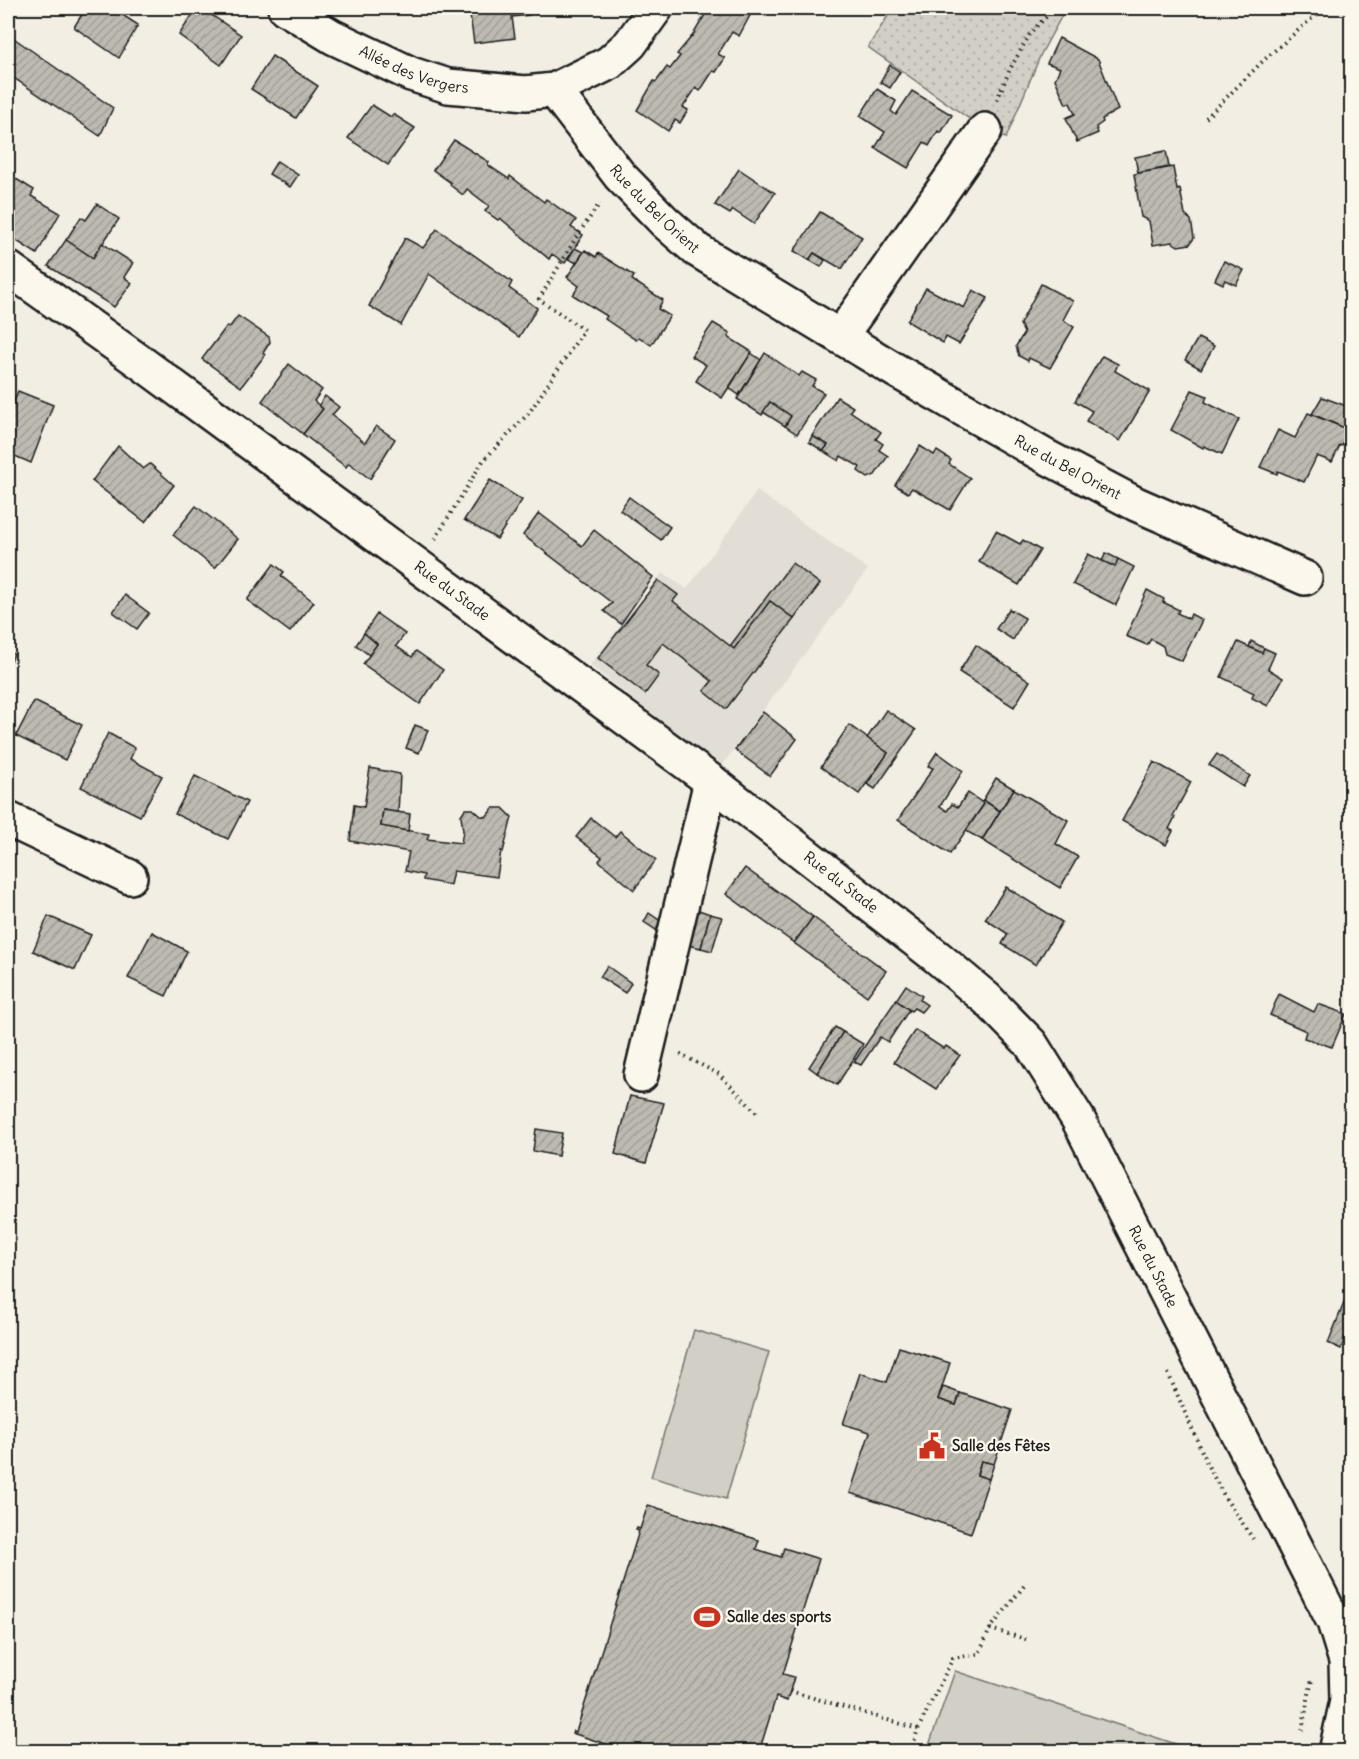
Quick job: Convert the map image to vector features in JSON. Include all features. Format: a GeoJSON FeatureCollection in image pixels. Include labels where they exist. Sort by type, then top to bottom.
{"type":"FeatureCollection","features":[{"type":"Feature","properties":{"kind":"street","name":"Allée des Vergers"},"geometry":{"type":"LineString","coordinates":[[285,8],[333,37],[401,70],[448,86],[526,93],[554,90]]}},
{"type":"Feature","properties":{"kind":"street"},"geometry":{"type":"LineString","coordinates":[[554,90],[609,63],[630,44],[656,8]]}},
{"type":"Feature","properties":{"kind":"street","name":"Rue du Bel Orient"},"geometry":{"type":"LineString","coordinates":[[554,90],[620,176],[665,222],[697,250],[840,338],[1043,455],[1136,504],[1305,579]]}},
{"type":"Feature","properties":{"kind":"street"},"geometry":{"type":"LineString","coordinates":[[840,338],[985,130]]}},
{"type":"Feature","properties":{"kind":"street","name":"Rue du Stade"},"geometry":{"type":"LineString","coordinates":[[9,274],[418,567],[711,782],[937,957],[987,999],[1031,1044],[1078,1119],[1334,1622],[1346,1661],[1347,1701],[1336,1752]]}},
{"type":"Feature","properties":{"kind":"street"},"geometry":{"type":"LineString","coordinates":[[641,1075],[711,782]]}},
{"type":"Feature","properties":{"kind":"street"},"geometry":{"type":"LineString","coordinates":[[8,819],[130,877]]}},
{"type":"Feature","properties":{"kind":"path"},"geometry":{"type":"LineString","coordinates":[[985,130],[1010,69],[1031,32],[1055,8]]}},
{"type":"Feature","properties":{"kind":"path"},"geometry":{"type":"LineString","coordinates":[[1206,118],[1265,59],[1324,8]]}},
{"type":"Feature","properties":{"kind":"path"},"geometry":{"type":"LineString","coordinates":[[418,567],[483,461],[529,412],[584,330],[538,299],[579,233],[620,176]]}},
{"type":"Feature","properties":{"kind":"path"},"geometry":{"type":"LineString","coordinates":[[650,1038],[719,1074],[757,1113]]}},
{"type":"Feature","properties":{"kind":"path"},"geometry":{"type":"LineString","coordinates":[[911,1752],[918,1729],[953,1658],[978,1654],[990,1629],[1024,1586]]}},
{"type":"Feature","properties":{"kind":"path"},"geometry":{"type":"LineString","coordinates":[[990,1629],[1029,1640]]}},
{"type":"Feature","properties":{"kind":"path"},"geometry":{"type":"LineString","coordinates":[[790,1691],[918,1729]]}},
{"type":"Feature","properties":{"kind":"shaded area"},"geometry":{"type":"Polygon","coordinates":[[[893,8],[1066,8],[1041,54],[1006,138],[985,130],[868,47],[893,8]]]}},
{"type":"Feature","properties":{"kind":"shaded area"},"geometry":{"type":"Polygon","coordinates":[[[757,491],[868,569],[720,768],[590,665],[662,573],[687,589],[757,491]]]}},
{"type":"Feature","properties":{"kind":"shaded area"},"geometry":{"type":"Polygon","coordinates":[[[694,1330],[769,1352],[726,1499],[651,1477],[694,1330]]]}},
{"type":"Feature","properties":{"kind":"shaded area"},"geometry":{"type":"Polygon","coordinates":[[[955,1671],[1197,1751],[927,1751],[955,1671]]]}},
{"type":"Feature","properties":{"kind":"building"},"geometry":{"type":"Polygon","coordinates":[[[86,8],[112,8],[138,25],[119,58],[74,27],[86,8]]]}},
{"type":"Feature","properties":{"kind":"building"},"geometry":{"type":"Polygon","coordinates":[[[197,8],[201,8],[241,35],[221,65],[179,35],[197,8]]]}},
{"type":"Feature","properties":{"kind":"building"},"geometry":{"type":"Polygon","coordinates":[[[469,8],[528,8],[529,15],[512,17],[515,38],[474,43],[469,8]]]}},
{"type":"Feature","properties":{"kind":"building"},"geometry":{"type":"Polygon","coordinates":[[[709,8],[754,8],[739,36],[732,32],[718,54],[725,58],[716,72],[713,71],[700,91],[696,88],[683,107],[688,110],[680,123],[675,120],[668,131],[637,110],[654,81],[656,82],[667,67],[670,69],[680,56],[677,54],[693,35],[709,8]]]}},
{"type":"Feature","properties":{"kind":"building"},"geometry":{"type":"Polygon","coordinates":[[[8,34],[113,108],[100,136],[8,74],[8,34]]]}},
{"type":"Feature","properties":{"kind":"building"},"geometry":{"type":"Polygon","coordinates":[[[1059,38],[1098,59],[1118,110],[1102,119],[1103,122],[1096,127],[1098,133],[1077,142],[1066,118],[1075,114],[1070,103],[1066,104],[1055,79],[1060,68],[1047,63],[1059,38]]]}},
{"type":"Feature","properties":{"kind":"building"},"geometry":{"type":"Polygon","coordinates":[[[272,56],[318,86],[296,118],[251,89],[272,56]]]}},
{"type":"Feature","properties":{"kind":"building"},"geometry":{"type":"Polygon","coordinates":[[[890,65],[900,72],[890,88],[880,82],[890,65]]]}},
{"type":"Feature","properties":{"kind":"building"},"geometry":{"type":"Polygon","coordinates":[[[877,89],[896,101],[891,111],[896,115],[912,91],[952,115],[941,133],[938,131],[929,146],[924,142],[908,168],[875,148],[885,132],[860,116],[877,89]]]}},
{"type":"Feature","properties":{"kind":"building"},"geometry":{"type":"Polygon","coordinates":[[[372,105],[391,117],[393,114],[415,128],[388,165],[348,138],[372,105]]]}},
{"type":"Feature","properties":{"kind":"building"},"geometry":{"type":"Polygon","coordinates":[[[454,140],[489,162],[488,165],[509,179],[510,176],[544,202],[546,199],[576,220],[571,227],[583,235],[565,263],[552,254],[549,259],[500,218],[498,220],[485,211],[489,206],[467,189],[463,195],[433,170],[454,140]]]}},
{"type":"Feature","properties":{"kind":"building"},"geometry":{"type":"Polygon","coordinates":[[[1166,151],[1169,167],[1138,173],[1135,157],[1166,151]]]}},
{"type":"Feature","properties":{"kind":"building"},"geometry":{"type":"Polygon","coordinates":[[[277,161],[298,175],[290,187],[269,174],[277,161]]]}},
{"type":"Feature","properties":{"kind":"building"},"geometry":{"type":"Polygon","coordinates":[[[1173,167],[1177,190],[1180,189],[1185,215],[1191,220],[1194,238],[1190,244],[1178,246],[1172,242],[1153,245],[1149,221],[1141,217],[1134,174],[1173,167]]]}},
{"type":"Feature","properties":{"kind":"building"},"geometry":{"type":"Polygon","coordinates":[[[739,169],[775,193],[754,224],[733,210],[730,214],[715,205],[739,169]]]}},
{"type":"Feature","properties":{"kind":"building"},"geometry":{"type":"Polygon","coordinates":[[[8,174],[34,190],[31,196],[60,213],[37,254],[9,236],[8,174]]]}},
{"type":"Feature","properties":{"kind":"building"},"geometry":{"type":"Polygon","coordinates":[[[97,204],[119,219],[93,258],[66,240],[81,217],[86,220],[97,204]]]}},
{"type":"Feature","properties":{"kind":"building"},"geometry":{"type":"Polygon","coordinates":[[[820,212],[862,237],[842,269],[814,253],[809,260],[794,251],[820,212]]]}},
{"type":"Feature","properties":{"kind":"building"},"geometry":{"type":"Polygon","coordinates":[[[437,229],[512,282],[509,288],[537,308],[519,337],[429,274],[401,325],[369,306],[405,238],[423,248],[437,229]]]}},
{"type":"Feature","properties":{"kind":"building"},"geometry":{"type":"Polygon","coordinates":[[[66,240],[93,258],[102,243],[133,263],[124,277],[132,283],[114,307],[48,266],[66,240]]]}},
{"type":"Feature","properties":{"kind":"building"},"geometry":{"type":"Polygon","coordinates":[[[575,248],[583,252],[577,263],[568,259],[575,248]]]}},
{"type":"Feature","properties":{"kind":"building"},"geometry":{"type":"Polygon","coordinates":[[[585,250],[596,257],[598,253],[634,276],[632,280],[663,300],[658,309],[670,316],[651,345],[639,337],[636,340],[605,319],[607,316],[573,295],[579,286],[567,277],[585,250]]]}},
{"type":"Feature","properties":{"kind":"building"},"geometry":{"type":"Polygon","coordinates":[[[814,253],[825,260],[821,267],[809,260],[814,253]]]}},
{"type":"Feature","properties":{"kind":"building"},"geometry":{"type":"Polygon","coordinates":[[[1224,261],[1244,270],[1236,285],[1225,280],[1223,284],[1215,280],[1224,261]]]}},
{"type":"Feature","properties":{"kind":"building"},"geometry":{"type":"Polygon","coordinates":[[[1041,284],[1073,301],[1063,320],[1074,327],[1050,368],[1019,356],[1016,346],[1024,333],[1020,324],[1041,284]]]}},
{"type":"Feature","properties":{"kind":"building"},"geometry":{"type":"Polygon","coordinates":[[[926,288],[964,308],[973,290],[988,298],[959,344],[946,337],[943,343],[907,321],[926,288]]]}},
{"type":"Feature","properties":{"kind":"building"},"geometry":{"type":"Polygon","coordinates":[[[238,316],[269,337],[270,342],[263,353],[265,355],[241,387],[202,359],[227,326],[229,328],[238,316]]]}},
{"type":"Feature","properties":{"kind":"building"},"geometry":{"type":"Polygon","coordinates":[[[713,323],[730,333],[728,337],[752,352],[722,398],[696,381],[706,365],[691,356],[713,323]]]}},
{"type":"Feature","properties":{"kind":"building"},"geometry":{"type":"Polygon","coordinates":[[[1198,338],[1214,346],[1201,369],[1185,360],[1198,338]]]}},
{"type":"Feature","properties":{"kind":"building"},"geometry":{"type":"Polygon","coordinates":[[[751,353],[761,360],[739,395],[729,388],[751,353]]]}},
{"type":"Feature","properties":{"kind":"building"},"geometry":{"type":"Polygon","coordinates":[[[765,353],[799,376],[802,372],[816,380],[812,386],[824,393],[797,434],[785,426],[791,416],[770,402],[762,415],[737,399],[765,353]]]}},
{"type":"Feature","properties":{"kind":"building"},"geometry":{"type":"Polygon","coordinates":[[[1102,356],[1118,364],[1115,371],[1150,391],[1120,441],[1086,421],[1092,411],[1075,401],[1102,356]]]}},
{"type":"Feature","properties":{"kind":"building"},"geometry":{"type":"Polygon","coordinates":[[[289,364],[322,390],[314,401],[323,409],[303,434],[262,401],[289,364]]]}},
{"type":"Feature","properties":{"kind":"building"},"geometry":{"type":"Polygon","coordinates":[[[1192,390],[1207,396],[1205,402],[1239,419],[1222,454],[1204,446],[1203,448],[1171,430],[1192,390]]]}},
{"type":"Feature","properties":{"kind":"building"},"geometry":{"type":"Polygon","coordinates":[[[18,391],[53,405],[31,463],[8,453],[8,416],[18,391]]]}},
{"type":"Feature","properties":{"kind":"building"},"geometry":{"type":"Polygon","coordinates":[[[325,396],[339,407],[332,415],[365,443],[376,426],[395,439],[370,479],[349,463],[346,467],[303,434],[323,409],[319,405],[325,396]]]}},
{"type":"Feature","properties":{"kind":"building"},"geometry":{"type":"Polygon","coordinates":[[[837,397],[853,407],[850,411],[881,432],[876,439],[883,444],[879,450],[888,456],[875,475],[868,478],[858,471],[860,467],[841,456],[839,461],[823,451],[828,445],[812,436],[837,397]]]}},
{"type":"Feature","properties":{"kind":"building"},"geometry":{"type":"Polygon","coordinates":[[[1322,397],[1352,408],[1352,425],[1349,430],[1312,414],[1322,397]]]}},
{"type":"Feature","properties":{"kind":"building"},"geometry":{"type":"Polygon","coordinates":[[[770,402],[791,416],[785,426],[763,412],[770,402]]]}},
{"type":"Feature","properties":{"kind":"building"},"geometry":{"type":"Polygon","coordinates":[[[1308,413],[1349,430],[1332,462],[1317,456],[1304,482],[1278,471],[1277,474],[1260,467],[1278,430],[1295,438],[1308,413]]]}},
{"type":"Feature","properties":{"kind":"building"},"geometry":{"type":"Polygon","coordinates":[[[812,436],[828,445],[823,451],[809,442],[812,436]]]}},
{"type":"Feature","properties":{"kind":"building"},"geometry":{"type":"Polygon","coordinates":[[[118,446],[143,469],[150,464],[174,485],[145,522],[92,481],[118,446]]]}},
{"type":"Feature","properties":{"kind":"building"},"geometry":{"type":"Polygon","coordinates":[[[920,446],[934,455],[937,451],[951,460],[949,464],[970,478],[950,510],[912,488],[908,493],[895,485],[920,446]]]}},
{"type":"Feature","properties":{"kind":"building"},"geometry":{"type":"Polygon","coordinates":[[[490,480],[522,500],[497,539],[464,520],[490,480]]]}},
{"type":"Feature","properties":{"kind":"building"},"geometry":{"type":"Polygon","coordinates":[[[629,497],[670,527],[661,540],[620,510],[629,497]]]}},
{"type":"Feature","properties":{"kind":"building"},"geometry":{"type":"Polygon","coordinates":[[[196,506],[238,539],[215,568],[173,535],[196,506]]]}},
{"type":"Feature","properties":{"kind":"building"},"geometry":{"type":"Polygon","coordinates":[[[539,513],[582,546],[594,530],[653,577],[621,624],[604,611],[612,603],[523,535],[539,513]]]}},
{"type":"Feature","properties":{"kind":"building"},"geometry":{"type":"Polygon","coordinates":[[[996,531],[1020,544],[1023,540],[1040,550],[1019,585],[979,562],[996,531]]]}},
{"type":"Feature","properties":{"kind":"building"},"geometry":{"type":"Polygon","coordinates":[[[1106,553],[1118,559],[1115,567],[1102,561],[1106,553]]]}},
{"type":"Feature","properties":{"kind":"building"},"geometry":{"type":"Polygon","coordinates":[[[1088,554],[1115,567],[1118,559],[1134,567],[1116,605],[1073,584],[1088,554]]]}},
{"type":"Feature","properties":{"kind":"building"},"geometry":{"type":"Polygon","coordinates":[[[792,563],[820,584],[794,619],[770,601],[734,649],[730,646],[792,563]]]}},
{"type":"Feature","properties":{"kind":"building"},"geometry":{"type":"Polygon","coordinates":[[[274,564],[284,572],[281,576],[314,602],[290,632],[247,600],[274,564]]]}},
{"type":"Feature","properties":{"kind":"building"},"geometry":{"type":"Polygon","coordinates":[[[658,580],[678,595],[673,601],[734,649],[770,601],[794,619],[726,709],[704,691],[712,681],[663,643],[646,665],[659,675],[645,694],[598,658],[658,580]]]}},
{"type":"Feature","properties":{"kind":"building"},"geometry":{"type":"Polygon","coordinates":[[[1147,590],[1179,610],[1177,613],[1189,619],[1191,614],[1202,620],[1182,661],[1165,654],[1163,646],[1151,639],[1147,645],[1126,636],[1147,590]]]}},
{"type":"Feature","properties":{"kind":"building"},"geometry":{"type":"Polygon","coordinates":[[[125,595],[149,613],[137,629],[113,612],[125,595]]]}},
{"type":"Feature","properties":{"kind":"building"},"geometry":{"type":"Polygon","coordinates":[[[1009,609],[1025,618],[1013,640],[996,629],[1009,609]]]}},
{"type":"Feature","properties":{"kind":"building"},"geometry":{"type":"Polygon","coordinates":[[[377,614],[405,634],[396,646],[412,657],[416,651],[443,670],[420,704],[363,664],[377,644],[364,633],[377,614]]]}},
{"type":"Feature","properties":{"kind":"building"},"geometry":{"type":"Polygon","coordinates":[[[364,633],[377,644],[369,655],[356,645],[364,633]]]}},
{"type":"Feature","properties":{"kind":"building"},"geometry":{"type":"Polygon","coordinates":[[[1251,641],[1264,648],[1262,653],[1249,647],[1251,641]]]}},
{"type":"Feature","properties":{"kind":"building"},"geometry":{"type":"Polygon","coordinates":[[[1238,642],[1262,653],[1264,648],[1275,653],[1268,669],[1283,678],[1268,706],[1252,698],[1254,693],[1221,677],[1238,642]]]}},
{"type":"Feature","properties":{"kind":"building"},"geometry":{"type":"Polygon","coordinates":[[[976,645],[1030,681],[1014,707],[959,672],[976,645]]]}},
{"type":"Feature","properties":{"kind":"building"},"geometry":{"type":"Polygon","coordinates":[[[8,651],[14,654],[8,668],[8,651]]]}},
{"type":"Feature","properties":{"kind":"building"},"geometry":{"type":"Polygon","coordinates":[[[34,701],[82,725],[65,760],[16,736],[34,701]]]}},
{"type":"Feature","properties":{"kind":"building"},"geometry":{"type":"Polygon","coordinates":[[[886,710],[916,730],[875,789],[867,784],[888,753],[867,738],[886,710]]]}},
{"type":"Feature","properties":{"kind":"building"},"geometry":{"type":"Polygon","coordinates":[[[763,712],[797,739],[770,776],[735,750],[763,712]]]}},
{"type":"Feature","properties":{"kind":"building"},"geometry":{"type":"Polygon","coordinates":[[[415,725],[428,730],[419,753],[406,748],[415,725]]]}},
{"type":"Feature","properties":{"kind":"building"},"geometry":{"type":"Polygon","coordinates":[[[849,725],[888,753],[859,794],[821,767],[849,725]]]}},
{"type":"Feature","properties":{"kind":"building"},"geometry":{"type":"Polygon","coordinates":[[[108,733],[135,748],[130,759],[162,776],[140,816],[81,787],[108,733]]]}},
{"type":"Feature","properties":{"kind":"building"},"geometry":{"type":"Polygon","coordinates":[[[937,752],[963,771],[940,806],[947,811],[952,804],[958,807],[968,793],[984,804],[950,854],[898,820],[933,768],[928,766],[937,752]]]}},
{"type":"Feature","properties":{"kind":"building"},"geometry":{"type":"Polygon","coordinates":[[[1217,754],[1250,776],[1243,787],[1209,765],[1217,754]]]}},
{"type":"Feature","properties":{"kind":"building"},"geometry":{"type":"Polygon","coordinates":[[[1154,762],[1191,782],[1173,816],[1175,817],[1169,829],[1173,831],[1166,845],[1122,821],[1154,762]]]}},
{"type":"Feature","properties":{"kind":"building"},"geometry":{"type":"Polygon","coordinates":[[[370,768],[400,774],[398,813],[383,810],[381,826],[429,834],[427,839],[461,843],[463,831],[461,815],[465,809],[473,809],[486,817],[493,808],[503,808],[512,817],[503,852],[501,851],[497,877],[453,871],[450,885],[423,880],[424,875],[405,871],[409,852],[350,841],[354,805],[364,807],[370,768]]]}},
{"type":"Feature","properties":{"kind":"building"},"geometry":{"type":"Polygon","coordinates":[[[195,776],[247,802],[228,839],[175,814],[195,776]]]}},
{"type":"Feature","properties":{"kind":"building"},"geometry":{"type":"Polygon","coordinates":[[[996,778],[1014,789],[1000,811],[983,800],[996,778]]]}},
{"type":"Feature","properties":{"kind":"building"},"geometry":{"type":"Polygon","coordinates":[[[1014,789],[1068,820],[1056,844],[1078,857],[1060,888],[982,840],[1014,789]]]}},
{"type":"Feature","properties":{"kind":"building"},"geometry":{"type":"Polygon","coordinates":[[[983,800],[1000,811],[982,840],[966,831],[984,804],[983,800]]]}},
{"type":"Feature","properties":{"kind":"building"},"geometry":{"type":"Polygon","coordinates":[[[383,810],[410,814],[408,831],[381,826],[383,810]]]}},
{"type":"Feature","properties":{"kind":"building"},"geometry":{"type":"Polygon","coordinates":[[[591,818],[615,837],[620,831],[656,860],[634,890],[599,861],[602,857],[576,837],[591,818]]]}},
{"type":"Feature","properties":{"kind":"building"},"geometry":{"type":"Polygon","coordinates":[[[745,868],[813,917],[794,943],[726,894],[745,868]]]}},
{"type":"Feature","properties":{"kind":"building"},"geometry":{"type":"Polygon","coordinates":[[[1006,887],[1062,922],[1036,965],[1002,944],[1008,934],[985,919],[1006,887]]]}},
{"type":"Feature","properties":{"kind":"building"},"geometry":{"type":"Polygon","coordinates":[[[696,909],[710,914],[701,948],[687,945],[696,909]]]}},
{"type":"Feature","properties":{"kind":"building"},"geometry":{"type":"Polygon","coordinates":[[[649,913],[665,924],[659,932],[644,922],[649,913]]]}},
{"type":"Feature","properties":{"kind":"building"},"geometry":{"type":"Polygon","coordinates":[[[710,914],[722,917],[712,951],[701,948],[710,914]]]}},
{"type":"Feature","properties":{"kind":"building"},"geometry":{"type":"Polygon","coordinates":[[[48,916],[91,935],[75,970],[33,951],[48,916]]]}},
{"type":"Feature","properties":{"kind":"building"},"geometry":{"type":"Polygon","coordinates":[[[813,917],[886,971],[867,996],[794,943],[813,917]]]}},
{"type":"Feature","properties":{"kind":"building"},"geometry":{"type":"Polygon","coordinates":[[[152,932],[187,951],[166,996],[128,978],[152,932]]]}},
{"type":"Feature","properties":{"kind":"building"},"geometry":{"type":"Polygon","coordinates":[[[607,966],[631,983],[625,993],[600,977],[607,966]]]}},
{"type":"Feature","properties":{"kind":"building"},"geometry":{"type":"Polygon","coordinates":[[[906,985],[922,996],[920,1000],[927,1005],[921,1012],[914,1008],[911,1011],[896,1000],[906,985]]]}},
{"type":"Feature","properties":{"kind":"building"},"geometry":{"type":"Polygon","coordinates":[[[1279,994],[1314,1012],[1318,1004],[1346,1014],[1332,1047],[1304,1038],[1306,1031],[1270,1015],[1279,994]]]}},
{"type":"Feature","properties":{"kind":"building"},"geometry":{"type":"Polygon","coordinates":[[[896,1000],[909,1010],[888,1042],[880,1037],[861,1065],[854,1062],[896,1000]]]}},
{"type":"Feature","properties":{"kind":"building"},"geometry":{"type":"Polygon","coordinates":[[[835,1027],[843,1032],[817,1073],[809,1067],[835,1027]]]}},
{"type":"Feature","properties":{"kind":"building"},"geometry":{"type":"Polygon","coordinates":[[[915,1030],[944,1049],[946,1046],[960,1055],[936,1089],[894,1062],[915,1030]]]}},
{"type":"Feature","properties":{"kind":"building"},"geometry":{"type":"Polygon","coordinates":[[[843,1032],[863,1044],[837,1085],[817,1073],[843,1032]]]}},
{"type":"Feature","properties":{"kind":"building"},"geometry":{"type":"Polygon","coordinates":[[[630,1096],[664,1103],[646,1163],[615,1154],[630,1096]]]}},
{"type":"Feature","properties":{"kind":"building"},"geometry":{"type":"Polygon","coordinates":[[[536,1129],[562,1133],[558,1156],[533,1151],[536,1129]]]}},
{"type":"Feature","properties":{"kind":"building"},"geometry":{"type":"Polygon","coordinates":[[[1352,1283],[1352,1340],[1345,1338],[1341,1349],[1328,1343],[1352,1283]]]}},
{"type":"Feature","properties":{"kind":"building","name":"Salle des Fêtes"},"geometry":{"type":"Polygon","coordinates":[[[899,1347],[950,1363],[938,1399],[956,1405],[960,1393],[1012,1410],[994,1464],[981,1461],[977,1475],[989,1479],[971,1533],[850,1493],[870,1432],[843,1424],[860,1373],[887,1382],[899,1347]]]}},
{"type":"Feature","properties":{"kind":"building"},"geometry":{"type":"Polygon","coordinates":[[[943,1387],[960,1393],[956,1405],[938,1399],[943,1387]]]}},
{"type":"Feature","properties":{"kind":"building"},"geometry":{"type":"Polygon","coordinates":[[[981,1461],[994,1464],[989,1479],[977,1475],[981,1461]]]}},
{"type":"Feature","properties":{"kind":"building","name":"Salle des sports"},"geometry":{"type":"Polygon","coordinates":[[[648,1505],[759,1540],[756,1549],[781,1557],[784,1548],[819,1559],[783,1674],[794,1677],[787,1701],[776,1697],[759,1752],[630,1752],[572,1733],[576,1732],[639,1531],[636,1530],[640,1529],[648,1505]]]}},
{"type":"Feature","properties":{"kind":"place","name":"Salle des Fêtes"},"geometry":{"type":"Point","coordinates":[932,1446]}},
{"type":"Feature","properties":{"kind":"place","name":"Salle des sports"},"geometry":{"type":"Point","coordinates":[707,1617]}}]}
